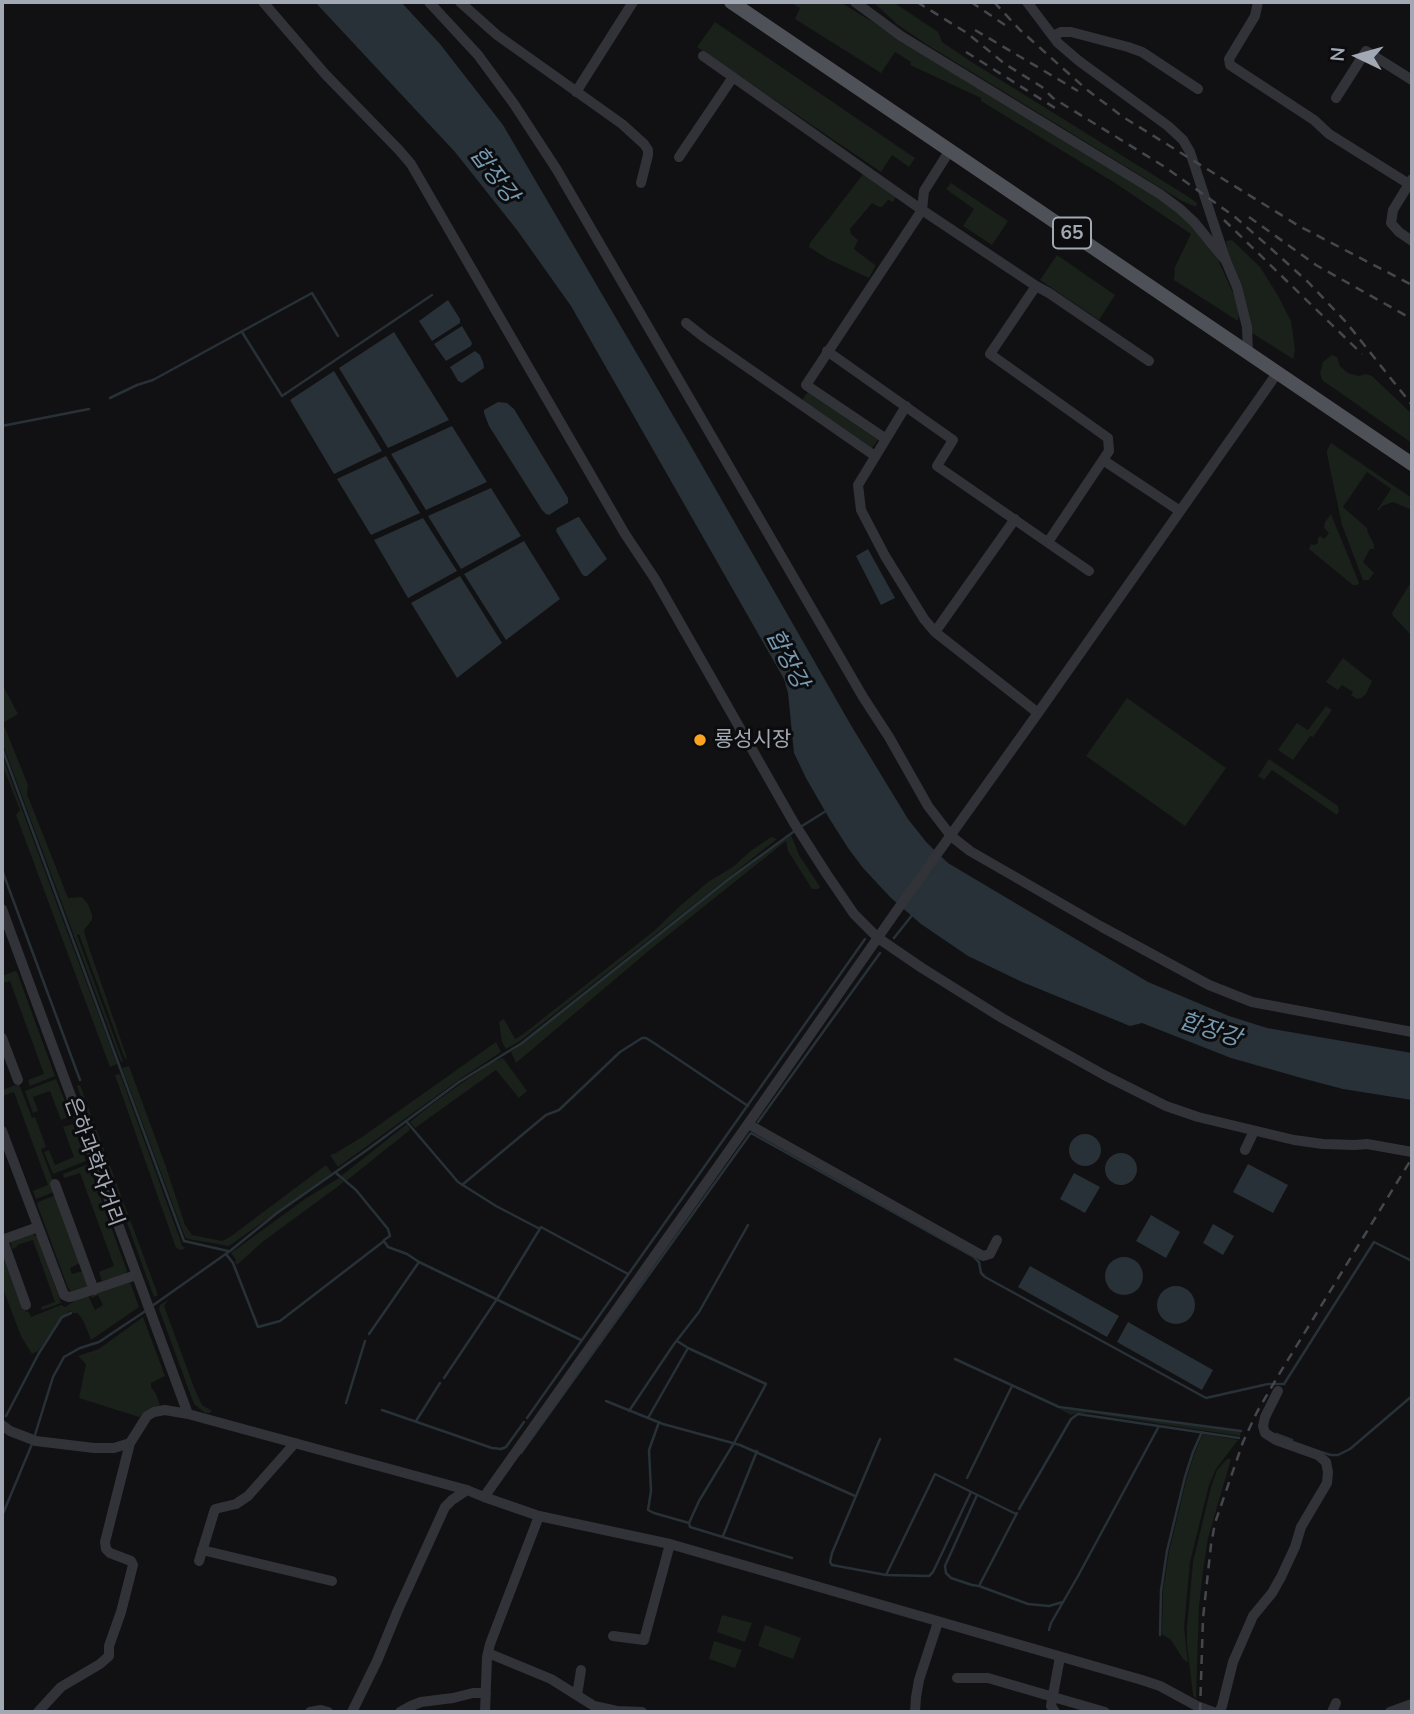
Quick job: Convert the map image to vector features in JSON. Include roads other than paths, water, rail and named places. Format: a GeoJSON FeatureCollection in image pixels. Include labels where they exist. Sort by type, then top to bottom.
{"type":"FeatureCollection","features":[{"type":"Feature","properties":{"kind":"main road","name":"65"},"geometry":{"type":"LineString","coordinates":[[731,2],[1412,464]]}},
{"type":"Feature","properties":{"kind":"street"},"geometry":{"type":"LineString","coordinates":[[264,2],[326,74],[411,164],[797,828],[850,909],[878,938],[1002,1018],[1166,1106],[1198,1118],[1323,1144],[1367,1144],[1412,1152]]}},
{"type":"Feature","properties":{"kind":"street"},"geometry":{"type":"LineString","coordinates":[[429,2],[478,55],[514,104],[556,170],[948,839],[1122,939],[1237,997],[1412,1032]]}},
{"type":"Feature","properties":{"kind":"street"},"geometry":{"type":"LineString","coordinates":[[460,2],[496,35],[622,124],[644,144],[648,155],[641,183]]}},
{"type":"Feature","properties":{"kind":"street"},"geometry":{"type":"LineString","coordinates":[[576,92],[633,2]]}},
{"type":"Feature","properties":{"kind":"street"},"geometry":{"type":"LineString","coordinates":[[855,2],[901,36],[1165,198],[1194,222],[1226,261]]}},
{"type":"Feature","properties":{"kind":"street"},"geometry":{"type":"LineString","coordinates":[[1027,2],[1054,37],[1079,61],[1183,140],[1190,152],[1237,287],[1247,327],[1248,352]]}},
{"type":"Feature","properties":{"kind":"street"},"geometry":{"type":"LineString","coordinates":[[1258,2],[1255,16],[1229,60],[1230,65],[1314,120],[1329,134],[1411,181],[1393,210],[1391,223],[1412,241]]}},
{"type":"Feature","properties":{"kind":"street"},"geometry":{"type":"LineString","coordinates":[[1054,37],[1061,32],[1071,32],[1142,52],[1198,89]]}},
{"type":"Feature","properties":{"kind":"street"},"geometry":{"type":"LineString","coordinates":[[1336,98],[1366,51],[1412,80]]}},
{"type":"Feature","properties":{"kind":"street"},"geometry":{"type":"LineString","coordinates":[[703,56],[922,210],[1149,361]]}},
{"type":"Feature","properties":{"kind":"street"},"geometry":{"type":"LineString","coordinates":[[680,157],[733,77]]}},
{"type":"Feature","properties":{"kind":"street"},"geometry":{"type":"LineString","coordinates":[[795,400],[922,210],[924,191],[950,150]]}},
{"type":"Feature","properties":{"kind":"street"},"geometry":{"type":"LineString","coordinates":[[1036,286],[990,354],[1108,438],[1109,451],[1048,542]]}},
{"type":"Feature","properties":{"kind":"street"},"geometry":{"type":"LineString","coordinates":[[686,323],[875,456]]}},
{"type":"Feature","properties":{"kind":"street"},"geometry":{"type":"LineString","coordinates":[[827,351],[953,440],[937,466],[1088,571]]}},
{"type":"Feature","properties":{"kind":"street"},"geometry":{"type":"LineString","coordinates":[[484,1497],[1278,372]]}},
{"type":"Feature","properties":{"kind":"street"},"geometry":{"type":"LineString","coordinates":[[806,384],[886,439]]}},
{"type":"Feature","properties":{"kind":"street"},"geometry":{"type":"LineString","coordinates":[[906,406],[858,485],[861,510],[885,556],[934,632],[1038,713]]}},
{"type":"Feature","properties":{"kind":"street"},"geometry":{"type":"LineString","coordinates":[[1103,460],[1180,511]]}},
{"type":"Feature","properties":{"kind":"street"},"geometry":{"type":"LineString","coordinates":[[934,632],[1016,519]]}},
{"type":"Feature","properties":{"kind":"street","name":"은하과학자거리"},"geometry":{"type":"LineString","coordinates":[[2,909],[188,1414]]}},
{"type":"Feature","properties":{"kind":"street"},"geometry":{"type":"LineString","coordinates":[[2,1040],[18,1080]]}},
{"type":"Feature","properties":{"kind":"street"},"geometry":{"type":"LineString","coordinates":[[748,1124],[983,1256],[990,1254],[997,1240]]}},
{"type":"Feature","properties":{"kind":"street"},"geometry":{"type":"LineString","coordinates":[[2,1130],[64,1294],[69,1297],[136,1275]]}},
{"type":"Feature","properties":{"kind":"street"},"geometry":{"type":"LineString","coordinates":[[1245,1150],[1254,1131]]}},
{"type":"Feature","properties":{"kind":"street"},"geometry":{"type":"LineString","coordinates":[[55,1184],[94,1290]]}},
{"type":"Feature","properties":{"kind":"street"},"geometry":{"type":"LineString","coordinates":[[26,1305],[3,1243],[38,1227]]}},
{"type":"Feature","properties":{"kind":"street"},"geometry":{"type":"LineString","coordinates":[[1219,1712],[1233,1662],[1252,1616],[1272,1593],[1295,1547],[1301,1527],[1327,1483],[1326,1462],[1318,1455],[1276,1440],[1265,1433],[1265,1417],[1278,1391]]}},
{"type":"Feature","properties":{"kind":"street"},"geometry":{"type":"LineString","coordinates":[[38,1712],[61,1686],[109,1656],[109,1646],[133,1565],[131,1560],[110,1553],[105,1542],[130,1443],[147,1416],[166,1409],[467,1490],[539,1516],[670,1544],[1142,1680],[1160,1686],[1188,1707],[1213,1712]]}},
{"type":"Feature","properties":{"kind":"street"},"geometry":{"type":"LineString","coordinates":[[2,1425],[33,1440],[94,1448],[114,1448],[130,1443]]}},
{"type":"Feature","properties":{"kind":"street"},"geometry":{"type":"LineString","coordinates":[[295,1443],[248,1496],[236,1504],[215,1509],[200,1555],[332,1581]]}},
{"type":"Feature","properties":{"kind":"street"},"geometry":{"type":"LineString","coordinates":[[352,1712],[445,1507],[467,1490]]}},
{"type":"Feature","properties":{"kind":"street"},"geometry":{"type":"LineString","coordinates":[[485,1712],[490,1644],[539,1516]]}},
{"type":"Feature","properties":{"kind":"street"},"geometry":{"type":"LineString","coordinates":[[613,1636],[644,1640],[670,1544]]}},
{"type":"Feature","properties":{"kind":"street"},"geometry":{"type":"LineString","coordinates":[[915,1712],[919,1680],[938,1622]]}},
{"type":"Feature","properties":{"kind":"street"},"geometry":{"type":"LineString","coordinates":[[488,1653],[551,1679],[594,1706],[607,1710],[642,1712]]}},
{"type":"Feature","properties":{"kind":"street"},"geometry":{"type":"LineString","coordinates":[[1055,1712],[1051,1706],[1060,1657]]}},
{"type":"Feature","properties":{"kind":"street"},"geometry":{"type":"LineString","coordinates":[[577,1695],[581,1670]]}},
{"type":"Feature","properties":{"kind":"street"},"geometry":{"type":"LineString","coordinates":[[957,1678],[988,1678],[1105,1712]]}},
{"type":"Feature","properties":{"kind":"street"},"geometry":{"type":"LineString","coordinates":[[400,1712],[421,1702],[486,1693]]}},
{"type":"Feature","properties":{"kind":"street"},"geometry":{"type":"LineString","coordinates":[[1390,1712],[1412,1704]]}},
{"type":"Feature","properties":{"kind":"street"},"geometry":{"type":"LineString","coordinates":[[310,1712],[328,1712]]}},
{"type":"Feature","properties":{"kind":"water","name":"합장강"},"geometry":{"type":"Polygon","coordinates":[[[315,2],[401,2],[440,44],[503,125],[852,727],[908,819],[927,843],[948,863],[1148,982],[1229,1016],[1267,1028],[1412,1053],[1412,1100],[1343,1089],[1231,1058],[1142,1023],[1130,1026],[1022,982],[968,956],[921,924],[891,898],[848,848],[806,778],[794,753],[784,679],[571,306],[517,230],[455,152],[315,2]]]}},
{"type":"Feature","properties":{"kind":"water"},"geometry":{"type":"Polygon","coordinates":[[[448,300],[460,323],[432,341],[419,321],[448,300]]]}},
{"type":"Feature","properties":{"kind":"water"},"geometry":{"type":"Polygon","coordinates":[[[462,326],[472,343],[471,346],[446,361],[434,344],[462,326]]]}},
{"type":"Feature","properties":{"kind":"water"},"geometry":{"type":"Polygon","coordinates":[[[394,332],[449,420],[388,448],[339,368],[394,332]]]}},
{"type":"Feature","properties":{"kind":"water"},"geometry":{"type":"Polygon","coordinates":[[[475,351],[480,355],[484,368],[462,383],[450,367],[475,351]]]}},
{"type":"Feature","properties":{"kind":"water"},"geometry":{"type":"Polygon","coordinates":[[[334,371],[382,451],[334,474],[290,400],[334,371]]]}},
{"type":"Feature","properties":{"kind":"water"},"geometry":{"type":"Polygon","coordinates":[[[498,402],[507,403],[514,409],[568,498],[568,503],[549,515],[542,510],[489,426],[484,410],[498,402]]]}},
{"type":"Feature","properties":{"kind":"water"},"geometry":{"type":"Polygon","coordinates":[[[452,426],[487,482],[426,510],[391,454],[452,426]]]}},
{"type":"Feature","properties":{"kind":"water"},"geometry":{"type":"Polygon","coordinates":[[[386,456],[420,513],[371,535],[337,479],[386,456]]]}},
{"type":"Feature","properties":{"kind":"water"},"geometry":{"type":"Polygon","coordinates":[[[491,488],[521,536],[461,569],[428,516],[491,488]]]}},
{"type":"Feature","properties":{"kind":"water"},"geometry":{"type":"Polygon","coordinates":[[[579,517],[607,559],[587,576],[582,574],[556,531],[579,517]]]}},
{"type":"Feature","properties":{"kind":"water"},"geometry":{"type":"Polygon","coordinates":[[[423,518],[457,571],[408,598],[374,540],[423,518]]]}},
{"type":"Feature","properties":{"kind":"water"},"geometry":{"type":"Polygon","coordinates":[[[524,541],[560,599],[506,640],[464,574],[524,541]]]}},
{"type":"Feature","properties":{"kind":"water"},"geometry":{"type":"Polygon","coordinates":[[[868,549],[895,598],[881,605],[856,556],[868,549]]]}},
{"type":"Feature","properties":{"kind":"water"},"geometry":{"type":"Polygon","coordinates":[[[460,576],[502,643],[457,678],[411,603],[460,576]]]}},
{"type":"Feature","properties":{"kind":"water"},"geometry":{"type":"Polygon","coordinates":[[[1085,1134],[1097,1138],[1101,1150],[1097,1162],[1085,1166],[1073,1162],[1069,1150],[1073,1138],[1085,1134]]]}},
{"type":"Feature","properties":{"kind":"water"},"geometry":{"type":"Polygon","coordinates":[[[1121,1153],[1133,1157],[1137,1169],[1133,1181],[1121,1185],[1109,1181],[1105,1169],[1109,1157],[1121,1153]]]}},
{"type":"Feature","properties":{"kind":"water"},"geometry":{"type":"Polygon","coordinates":[[[1248,1164],[1288,1185],[1273,1213],[1233,1192],[1248,1164]]]}},
{"type":"Feature","properties":{"kind":"water"},"geometry":{"type":"Polygon","coordinates":[[[1074,1173],[1100,1187],[1085,1213],[1060,1199],[1074,1173]]]}},
{"type":"Feature","properties":{"kind":"water"},"geometry":{"type":"Polygon","coordinates":[[[1151,1215],[1180,1232],[1166,1258],[1136,1241],[1151,1215]]]}},
{"type":"Feature","properties":{"kind":"water"},"geometry":{"type":"Polygon","coordinates":[[[1213,1224],[1234,1236],[1223,1255],[1203,1243],[1213,1224]]]}},
{"type":"Feature","properties":{"kind":"water"},"geometry":{"type":"Polygon","coordinates":[[[1124,1257],[1138,1262],[1143,1276],[1138,1290],[1124,1295],[1110,1290],[1105,1276],[1110,1262],[1124,1257]]]}},
{"type":"Feature","properties":{"kind":"water"},"geometry":{"type":"Polygon","coordinates":[[[1030,1266],[1119,1316],[1107,1337],[1018,1287],[1030,1266]]]}},
{"type":"Feature","properties":{"kind":"water"},"geometry":{"type":"Polygon","coordinates":[[[1176,1286],[1190,1291],[1195,1305],[1190,1319],[1176,1324],[1162,1319],[1157,1305],[1162,1291],[1176,1286]]]}},
{"type":"Feature","properties":{"kind":"water"},"geometry":{"type":"Polygon","coordinates":[[[1128,1322],[1213,1370],[1202,1390],[1117,1342],[1128,1322]]]}},
{"type":"Feature","properties":{"kind":"waterway"},"geometry":{"type":"LineString","coordinates":[[110,398],[153,380],[312,293],[338,336]]}},
{"type":"Feature","properties":{"kind":"waterway"},"geometry":{"type":"LineString","coordinates":[[242,332],[282,396],[432,295]]}},
{"type":"Feature","properties":{"kind":"waterway"},"geometry":{"type":"LineString","coordinates":[[2,426],[89,409]]}},
{"type":"Feature","properties":{"kind":"waterway"},"geometry":{"type":"LineString","coordinates":[[2,748],[184,1241],[228,1251]]}},
{"type":"Feature","properties":{"kind":"waterway"},"geometry":{"type":"LineString","coordinates":[[802,826],[826,811]]}},
{"type":"Feature","properties":{"kind":"waterway"},"geometry":{"type":"LineString","coordinates":[[152,1306],[459,1082],[522,1043],[730,878],[796,830]]}},
{"type":"Feature","properties":{"kind":"waterway"},"geometry":{"type":"LineString","coordinates":[[2,870],[80,1080]]}},
{"type":"Feature","properties":{"kind":"waterway"},"geometry":{"type":"LineString","coordinates":[[894,938],[913,914]]}},
{"type":"Feature","properties":{"kind":"waterway"},"geometry":{"type":"LineString","coordinates":[[527,1418],[865,939]]}},
{"type":"Feature","properties":{"kind":"waterway"},"geometry":{"type":"LineString","coordinates":[[758,1122],[880,953]]}},
{"type":"Feature","properties":{"kind":"waterway"},"geometry":{"type":"LineString","coordinates":[[462,1185],[546,1115],[559,1110],[620,1052],[642,1038],[654,1043],[748,1106]]}},
{"type":"Feature","properties":{"kind":"waterway"},"geometry":{"type":"LineString","coordinates":[[406,1121],[458,1182],[540,1229]]}},
{"type":"Feature","properties":{"kind":"waterway"},"geometry":{"type":"LineString","coordinates":[[751,1133],[974,1257],[985,1277],[1206,1398],[1268,1384],[1284,1384],[1374,1242],[1412,1261]]}},
{"type":"Feature","properties":{"kind":"waterway"},"geometry":{"type":"LineString","coordinates":[[521,1453],[750,1134]]}},
{"type":"Feature","properties":{"kind":"waterway"},"geometry":{"type":"LineString","coordinates":[[336,1173],[356,1190],[388,1229],[390,1236],[384,1240]]}},
{"type":"Feature","properties":{"kind":"waterway"},"geometry":{"type":"LineString","coordinates":[[629,1411],[699,1312],[748,1225]]}},
{"type":"Feature","properties":{"kind":"waterway"},"geometry":{"type":"LineString","coordinates":[[444,1378],[541,1227],[628,1274]]}},
{"type":"Feature","properties":{"kind":"waterway"},"geometry":{"type":"LineString","coordinates":[[226,1254],[233,1263],[258,1327],[280,1321],[384,1241],[388,1247],[581,1340]]}},
{"type":"Feature","properties":{"kind":"waterway"},"geometry":{"type":"LineString","coordinates":[[369,1334],[419,1262]]}},
{"type":"Feature","properties":{"kind":"waterway"},"geometry":{"type":"LineString","coordinates":[[34,1438],[53,1377],[64,1357],[99,1342],[147,1310]]}},
{"type":"Feature","properties":{"kind":"waterway"},"geometry":{"type":"LineString","coordinates":[[6,1416],[39,1353],[62,1317],[71,1313]]}},
{"type":"Feature","properties":{"kind":"waterway"},"geometry":{"type":"LineString","coordinates":[[346,1403],[365,1341]]}},
{"type":"Feature","properties":{"kind":"waterway"},"geometry":{"type":"LineString","coordinates":[[677,1341],[766,1384],[699,1501],[689,1523],[690,1527],[792,1558]]}},
{"type":"Feature","properties":{"kind":"waterway"},"geometry":{"type":"LineString","coordinates":[[648,1418],[688,1348]]}},
{"type":"Feature","properties":{"kind":"waterway"},"geometry":{"type":"LineString","coordinates":[[955,1359],[1059,1407],[1241,1431]]}},
{"type":"Feature","properties":{"kind":"waterway"},"geometry":{"type":"LineString","coordinates":[[416,1421],[440,1383]]}},
{"type":"Feature","properties":{"kind":"waterway"},"geometry":{"type":"LineString","coordinates":[[967,1478],[1012,1386]]}},
{"type":"Feature","properties":{"kind":"waterway"},"geometry":{"type":"LineString","coordinates":[[1321,1452],[1338,1455],[1350,1449],[1412,1396]]}},
{"type":"Feature","properties":{"kind":"waterway"},"geometry":{"type":"LineString","coordinates":[[606,1401],[663,1424],[740,1445],[855,1496]]}},
{"type":"Feature","properties":{"kind":"waterway"},"geometry":{"type":"LineString","coordinates":[[382,1410],[501,1449],[506,1447],[524,1422]]}},
{"type":"Feature","properties":{"kind":"waterway"},"geometry":{"type":"LineString","coordinates":[[1019,1509],[1071,1419],[1078,1414],[1239,1438]]}},
{"type":"Feature","properties":{"kind":"waterway"},"geometry":{"type":"LineString","coordinates":[[659,1422],[649,1450],[651,1491],[648,1510],[689,1523]]}},
{"type":"Feature","properties":{"kind":"waterway"},"geometry":{"type":"LineString","coordinates":[[1049,1630],[1159,1426]]}},
{"type":"Feature","properties":{"kind":"waterway"},"geometry":{"type":"LineString","coordinates":[[1160,1635],[1161,1591],[1167,1551],[1185,1477],[1202,1432]]}},
{"type":"Feature","properties":{"kind":"waterway"},"geometry":{"type":"LineString","coordinates":[[1276,1434],[1292,1440]]}},
{"type":"Feature","properties":{"kind":"waterway"},"geometry":{"type":"LineString","coordinates":[[880,1439],[832,1553],[832,1565],[886,1575],[929,1576],[971,1492]]}},
{"type":"Feature","properties":{"kind":"waterway"},"geometry":{"type":"LineString","coordinates":[[2,1516],[32,1444]]}},
{"type":"Feature","properties":{"kind":"waterway"},"geometry":{"type":"LineString","coordinates":[[723,1536],[757,1451]]}},
{"type":"Feature","properties":{"kind":"waterway"},"geometry":{"type":"LineString","coordinates":[[886,1575],[935,1474],[1016,1514]]}},
{"type":"Feature","properties":{"kind":"waterway"},"geometry":{"type":"LineString","coordinates":[[977,1495],[945,1566],[946,1573],[951,1578],[1028,1604],[1049,1606],[1063,1602]]}},
{"type":"Feature","properties":{"kind":"waterway"},"geometry":{"type":"LineString","coordinates":[[980,1584],[1017,1513]]}},
{"type":"Feature","properties":{"kind":"railway"},"geometry":{"type":"LineString","coordinates":[[917,2],[967,33],[1005,64],[1042,87],[1053,98],[1165,167],[1235,217],[1308,282],[1346,322],[1412,405]]}},
{"type":"Feature","properties":{"kind":"railway"},"geometry":{"type":"LineString","coordinates":[[971,2],[1008,27]]}},
{"type":"Feature","properties":{"kind":"railway"},"geometry":{"type":"LineString","coordinates":[[994,2],[1020,30],[1086,89],[1123,117],[1299,226],[1412,285]]}},
{"type":"Feature","properties":{"kind":"railway"},"geometry":{"type":"LineString","coordinates":[[975,30],[1078,91]]}},
{"type":"Feature","properties":{"kind":"railway"},"geometry":{"type":"LineString","coordinates":[[966,52],[1055,108]]}},
{"type":"Feature","properties":{"kind":"railway"},"geometry":{"type":"LineString","coordinates":[[1249,217],[1316,265],[1412,319]]}},
{"type":"Feature","properties":{"kind":"railway"},"geometry":{"type":"LineString","coordinates":[[1224,220],[1362,354]]}},
{"type":"Feature","properties":{"kind":"railway"},"geometry":{"type":"LineString","coordinates":[[1200,1712],[1203,1618],[1211,1545],[1215,1523],[1243,1442],[1278,1376],[1412,1158]]}},
{"type":"Feature","properties":{"kind":"place","name":"룡성시장"},"geometry":{"type":"Point","coordinates":[700,740]}}]}
